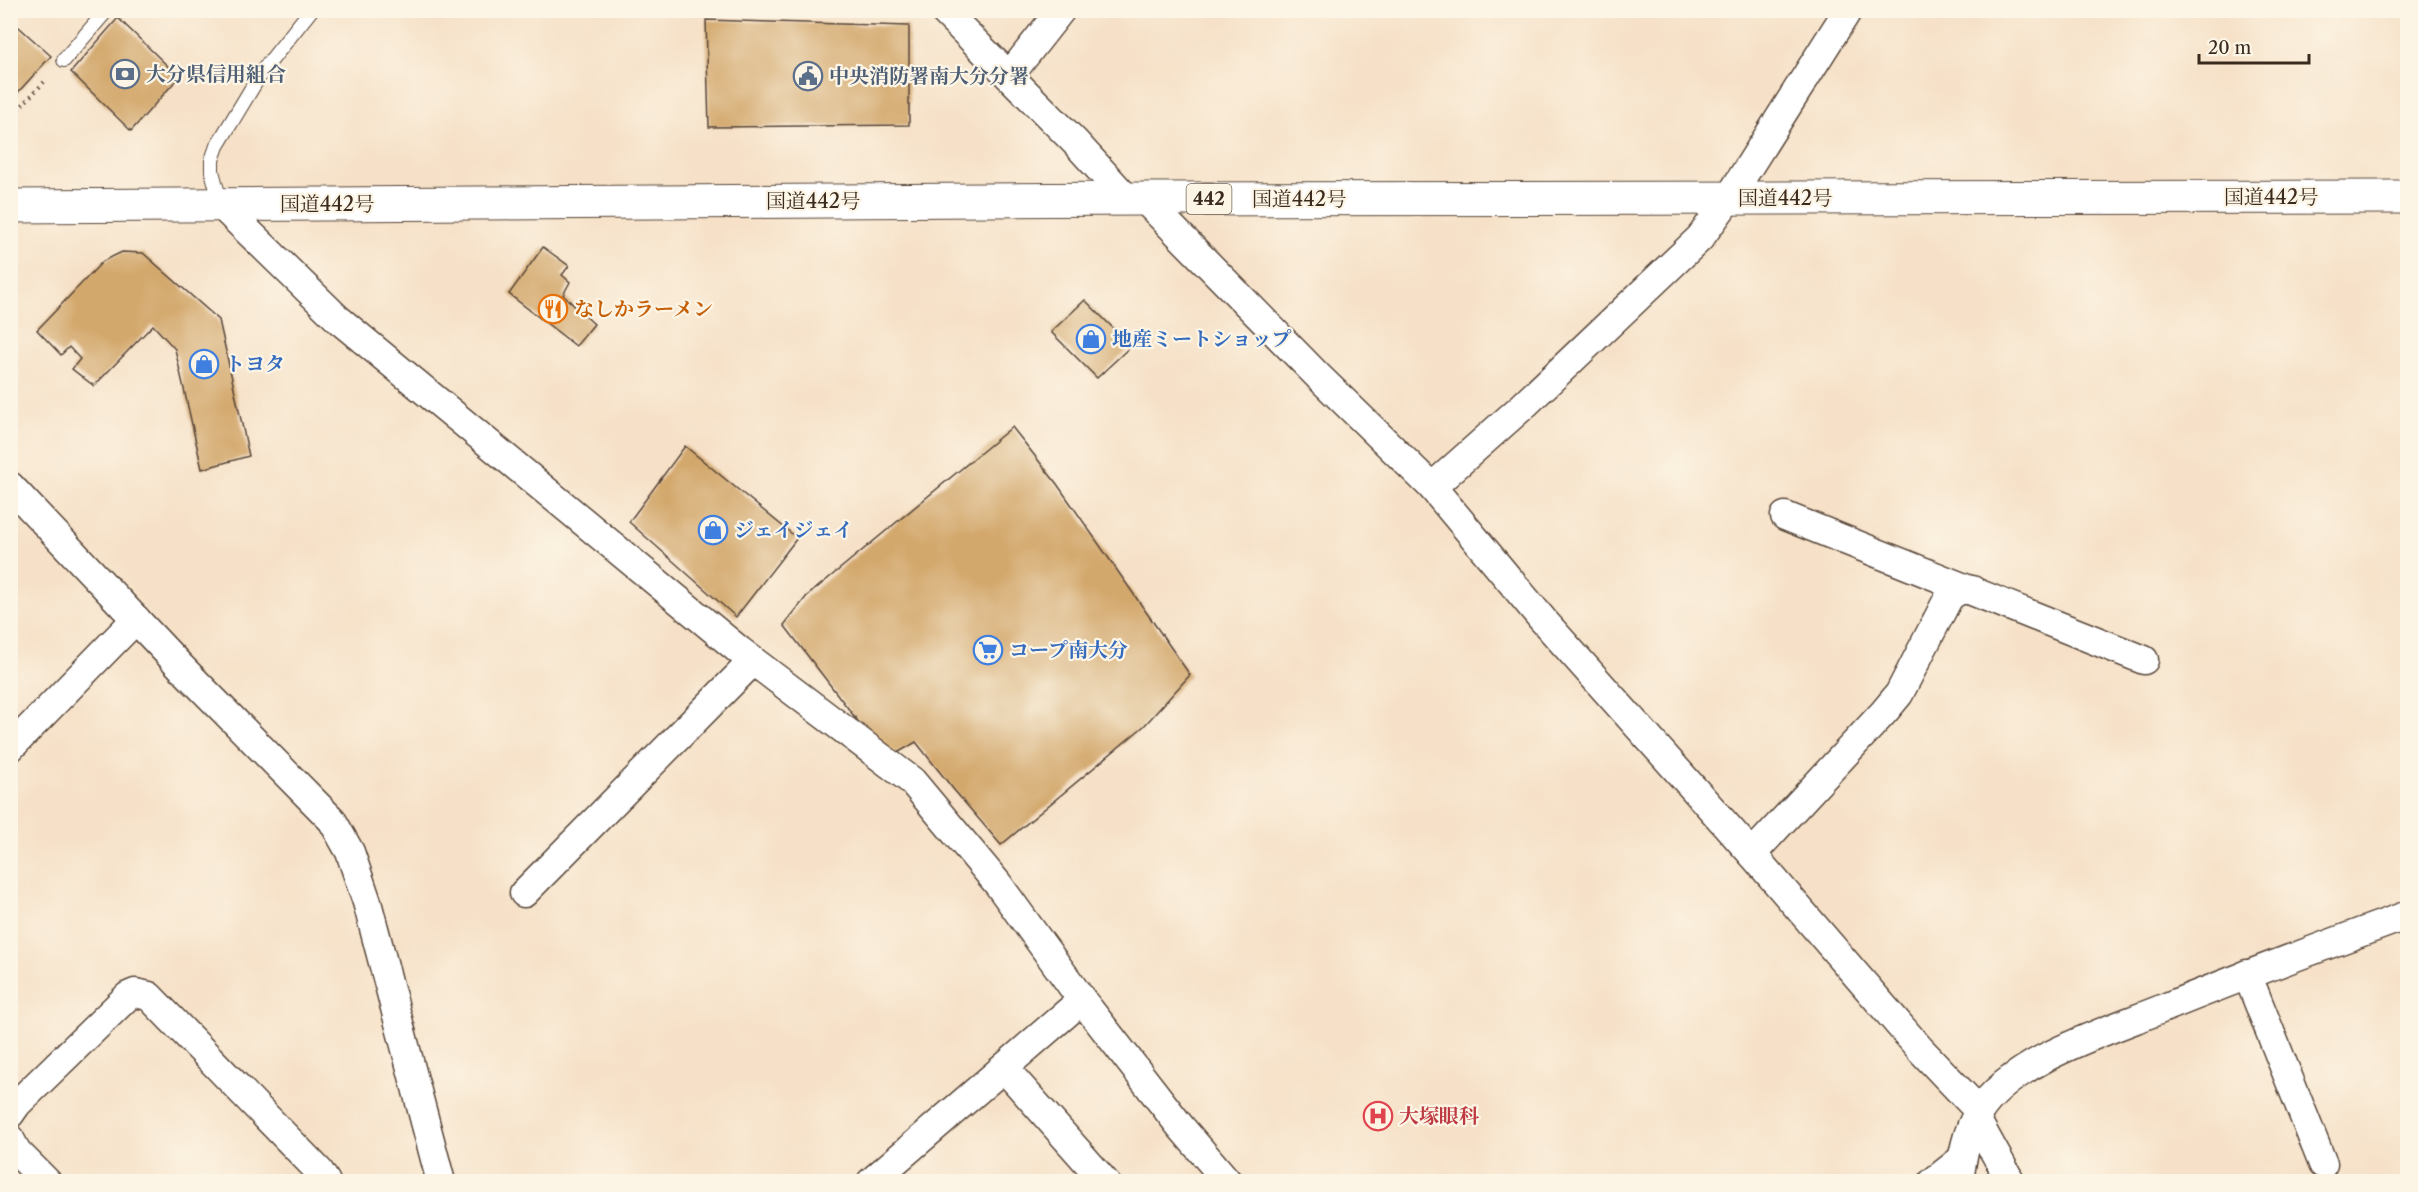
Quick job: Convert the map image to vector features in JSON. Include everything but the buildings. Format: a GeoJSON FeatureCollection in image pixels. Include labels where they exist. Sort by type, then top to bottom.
{"type":"FeatureCollection","features":[{"type":"Feature","properties":{"kind":"highway","name":"国道442号"},"geometry":{"type":"LineString","coordinates":[[10,206],[1135,199],[2408,196]]}},
{"type":"Feature","properties":{"kind":"street"},"geometry":{"type":"LineString","coordinates":[[943,10],[1075,142],[1432,487],[1543,620],[1752,854],[1978,1115],[2011,1182]]}},
{"type":"Feature","properties":{"kind":"street"},"geometry":{"type":"LineString","coordinates":[[1009,76],[1061,10]]}},
{"type":"Feature","properties":{"kind":"street"},"geometry":{"type":"LineString","coordinates":[[1432,487],[1523,406],[1700,238],[1729,198],[1848,10]]}},
{"type":"Feature","properties":{"kind":"street"},"geometry":{"type":"LineString","coordinates":[[221,205],[338,319],[753,661],[912,781],[998,884],[1082,1000],[1180,1126],[1228,1182]]}},
{"type":"Feature","properties":{"kind":"street"},"geometry":{"type":"LineString","coordinates":[[10,486],[332,820],[350,852],[367,902],[441,1182]]}},
{"type":"Feature","properties":{"kind":"street"},"geometry":{"type":"LineString","coordinates":[[1785,516],[2144,660]]}},
{"type":"Feature","properties":{"kind":"street"},"geometry":{"type":"LineString","coordinates":[[1752,854],[1899,694],[1949,597],[1959,590],[1972,590]]}},
{"type":"Feature","properties":{"kind":"street"},"geometry":{"type":"LineString","coordinates":[[10,748],[136,619]]}},
{"type":"Feature","properties":{"kind":"street"},"geometry":{"type":"LineString","coordinates":[[524,893],[753,661]]}},
{"type":"Feature","properties":{"kind":"street"},"geometry":{"type":"LineString","coordinates":[[1933,1182],[1960,1170],[1978,1115],[2011,1079],[2051,1055],[2247,974],[2408,915]]}},
{"type":"Feature","properties":{"kind":"street"},"geometry":{"type":"LineString","coordinates":[[2247,974],[2323,1164]]}},
{"type":"Feature","properties":{"kind":"street"},"geometry":{"type":"LineString","coordinates":[[10,1114],[17,1104],[128,996],[142,993],[148,996],[319,1171],[326,1182]]}},
{"type":"Feature","properties":{"kind":"street"},"geometry":{"type":"LineString","coordinates":[[871,1182],[1082,1000]]}},
{"type":"Feature","properties":{"kind":"street"},"geometry":{"type":"LineString","coordinates":[[1004,1068],[1105,1182]]}},
{"type":"Feature","properties":{"kind":"street"},"geometry":{"type":"LineString","coordinates":[[10,1139],[17,1152],[47,1182]]}},
{"type":"Feature","properties":{"kind":"lane"},"geometry":{"type":"LineString","coordinates":[[64,60],[107,10]]}},
{"type":"Feature","properties":{"kind":"lane"},"geometry":{"type":"LineString","coordinates":[[221,205],[212,171],[212,160],[217,146],[261,73],[310,10]]}},
{"type":"Feature","properties":{"kind":"path"},"geometry":{"type":"LineString","coordinates":[[10,118],[64,60]]}},
{"type":"Feature","properties":{"kind":"place","name":"大分県信用組合"},"geometry":{"type":"Point","coordinates":[125,74]}},
{"type":"Feature","properties":{"kind":"place","name":"中央消防署南大分分署"},"geometry":{"type":"Point","coordinates":[808,76]}},
{"type":"Feature","properties":{"kind":"place","name":"なしかラーメン"},"geometry":{"type":"Point","coordinates":[553,309]}},
{"type":"Feature","properties":{"kind":"place","name":"地産ミートショップ"},"geometry":{"type":"Point","coordinates":[1091,339]}},
{"type":"Feature","properties":{"kind":"place","name":"トヨタ"},"geometry":{"type":"Point","coordinates":[204,364]}},
{"type":"Feature","properties":{"kind":"place","name":"ジェイジェイ"},"geometry":{"type":"Point","coordinates":[713,530]}},
{"type":"Feature","properties":{"kind":"place","name":"コープ南大分"},"geometry":{"type":"Point","coordinates":[988,650]}},
{"type":"Feature","properties":{"kind":"place","name":"大塚眼科"},"geometry":{"type":"Point","coordinates":[1378,1116]}}]}
